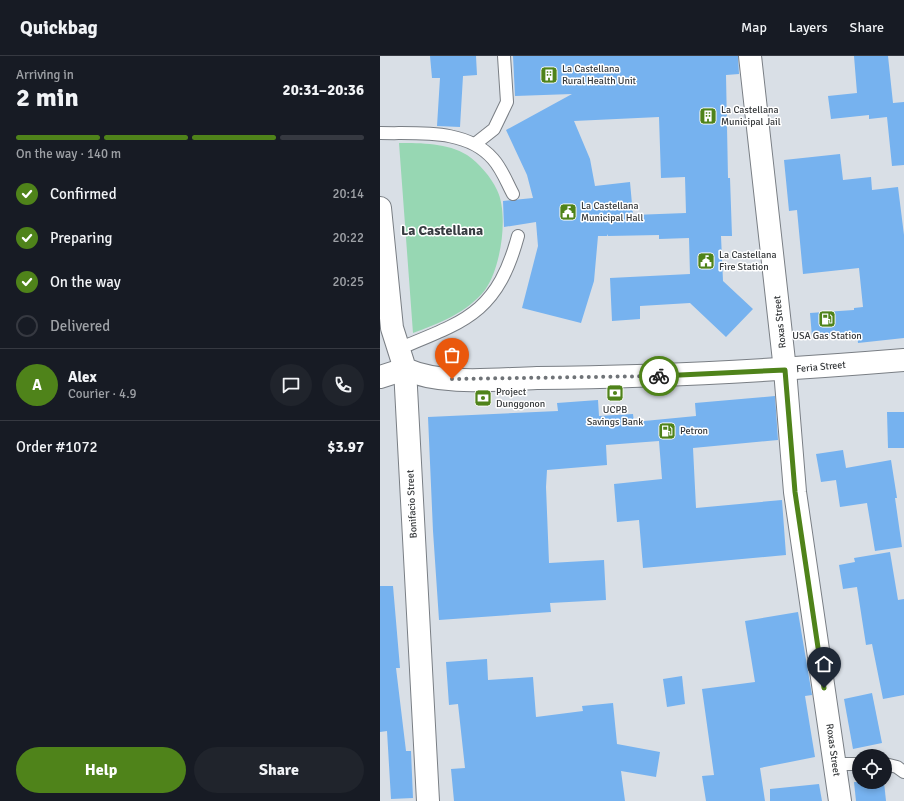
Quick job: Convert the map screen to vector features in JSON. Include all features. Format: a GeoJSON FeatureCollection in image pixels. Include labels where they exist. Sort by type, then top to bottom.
{"type":"FeatureCollection","features":[{"type":"Feature","properties":{"kind":"street","name":"Roxas Street"},"geometry":{"type":"LineString","coordinates":[[750,56],[785,370],[795,492],[840,801]]}},
{"type":"Feature","properties":{"kind":"street","name":"Bonifacio Street"},"geometry":{"type":"LineString","coordinates":[[380,208],[392,328],[405,369],[428,801]]}},
{"type":"Feature","properties":{"kind":"street","name":"Feria Street"},"geometry":{"type":"LineString","coordinates":[[405,369],[420,376],[481,379],[640,376],[785,370],[904,360]]}},
{"type":"Feature","properties":{"kind":"street"},"geometry":{"type":"LineString","coordinates":[[380,378],[405,369]]}},
{"type":"Feature","properties":{"kind":"lane"},"geometry":{"type":"LineString","coordinates":[[475,144],[494,129],[507,102],[504,56]]}},
{"type":"Feature","properties":{"kind":"lane"},"geometry":{"type":"LineString","coordinates":[[380,133],[435,134],[458,137],[475,144],[494,160],[513,194]]}},
{"type":"Feature","properties":{"kind":"lane"},"geometry":{"type":"LineString","coordinates":[[398,349],[447,329],[479,310],[491,297],[501,282],[512,259],[518,236]]}},
{"type":"Feature","properties":{"kind":"lane"},"geometry":{"type":"LineString","coordinates":[[835,764],[852,764]]}},
{"type":"Feature","properties":{"kind":"lane"},"geometry":{"type":"LineString","coordinates":[[892,766],[897,767],[904,772]]}},
{"type":"Feature","properties":{"kind":"green space"},"geometry":{"type":"Polygon","coordinates":[[[399,143],[443,146],[460,151],[471,158],[488,175],[497,190],[501,200],[503,226],[499,255],[491,280],[485,290],[470,305],[461,311],[432,326],[413,333],[399,143]]]}},
{"type":"Feature","properties":{"kind":"building"},"geometry":{"type":"Polygon","coordinates":[[[430,56],[476,56],[477,75],[463,76],[460,127],[437,126],[440,78],[432,78],[430,56]]]}},
{"type":"Feature","properties":{"kind":"building"},"geometry":{"type":"Polygon","coordinates":[[[513,56],[738,56],[739,74],[726,75],[728,178],[730,178],[732,236],[721,236],[723,281],[753,309],[726,337],[690,303],[640,306],[640,319],[612,321],[610,278],[690,274],[689,238],[659,239],[659,235],[608,236],[608,234],[607,236],[598,236],[594,281],[581,323],[522,308],[538,246],[536,222],[504,227],[503,201],[533,198],[527,175],[506,130],[572,94],[515,96],[513,56]],[[659,117],[574,121],[590,159],[595,186],[630,182],[633,215],[686,213],[685,177],[661,178],[659,117]]]}},
{"type":"Feature","properties":{"kind":"building"},"geometry":{"type":"Polygon","coordinates":[[[854,56],[888,56],[893,103],[904,102],[904,165],[892,166],[887,117],[869,119],[869,115],[831,119],[828,96],[857,93],[854,56]]]}},
{"type":"Feature","properties":{"kind":"building"},"geometry":{"type":"Polygon","coordinates":[[[840,154],[843,180],[871,177],[872,190],[898,187],[904,235],[904,338],[858,343],[857,333],[812,337],[810,313],[854,310],[854,308],[863,307],[859,268],[803,274],[797,210],[789,211],[784,160],[840,154]]]}},
{"type":"Feature","properties":{"kind":"building"},"geometry":{"type":"Polygon","coordinates":[[[775,396],[778,440],[693,448],[696,508],[782,500],[786,555],[643,568],[639,520],[617,522],[614,484],[662,479],[659,441],[606,445],[607,465],[547,470],[546,487],[549,563],[604,560],[606,600],[550,603],[551,612],[439,620],[428,417],[558,411],[557,403],[598,400],[599,416],[633,414],[634,422],[696,416],[695,403],[775,396]]]}},
{"type":"Feature","properties":{"kind":"building"},"geometry":{"type":"Polygon","coordinates":[[[887,412],[904,412],[904,448],[888,448],[887,412]]]}},
{"type":"Feature","properties":{"kind":"building"},"geometry":{"type":"Polygon","coordinates":[[[843,450],[846,468],[891,460],[902,547],[875,551],[867,503],[840,507],[836,480],[821,482],[816,454],[843,450]]]}},
{"type":"Feature","properties":{"kind":"building"},"geometry":{"type":"Polygon","coordinates":[[[890,552],[898,600],[904,599],[904,695],[883,699],[872,644],[866,645],[857,587],[843,589],[839,565],[855,562],[854,558],[890,552]]]}},
{"type":"Feature","properties":{"kind":"building"},"geometry":{"type":"Polygon","coordinates":[[[380,586],[393,586],[400,668],[396,668],[406,751],[411,751],[413,798],[391,799],[387,731],[380,732],[380,586]]]}},
{"type":"Feature","properties":{"kind":"building"},"geometry":{"type":"Polygon","coordinates":[[[798,612],[812,695],[805,696],[815,757],[760,768],[765,801],[706,801],[702,776],[714,775],[702,689],[755,682],[745,621],[798,612]]]}},
{"type":"Feature","properties":{"kind":"building"},"geometry":{"type":"Polygon","coordinates":[[[487,659],[488,680],[533,677],[536,717],[583,711],[582,706],[613,703],[617,744],[660,752],[656,777],[621,771],[625,801],[454,801],[451,769],[465,768],[458,704],[449,705],[446,662],[487,659]]]}},
{"type":"Feature","properties":{"kind":"building"},"geometry":{"type":"Polygon","coordinates":[[[682,676],[685,704],[667,707],[663,679],[682,676]]]}},
{"type":"Feature","properties":{"kind":"building"},"geometry":{"type":"Polygon","coordinates":[[[872,693],[882,743],[853,749],[844,699],[872,693]]]}},
{"type":"Feature","properties":{"kind":"building"},"geometry":{"type":"Polygon","coordinates":[[[819,784],[822,801],[770,801],[770,789],[819,784]]]}},
{"type":"Feature","properties":{"kind":"building"},"geometry":{"type":"Polygon","coordinates":[[[855,789],[885,789],[886,801],[856,801],[855,789]]]}},
{"type":"Feature","properties":{"kind":"way so far"},"geometry":{"type":"LineString","coordinates":[[452,379],[659,376]]}},
{"type":"Feature","properties":{"kind":"place","name":"La Castellana Rural Health Unit"},"geometry":{"type":"Point","coordinates":[549,75]}},
{"type":"Feature","properties":{"kind":"place","name":"La Castellana Municipal Jail"},"geometry":{"type":"Point","coordinates":[708,116]}},
{"type":"Feature","properties":{"kind":"place","name":"La Castellana Municipal Hall"},"geometry":{"type":"Point","coordinates":[568,212]}},
{"type":"Feature","properties":{"kind":"place","name":"La Castellana Fire Station"},"geometry":{"type":"Point","coordinates":[706,261]}},
{"type":"Feature","properties":{"kind":"place","name":"USA Gas Station"},"geometry":{"type":"Point","coordinates":[827,319]}},
{"type":"Feature","properties":{"kind":"place","name":"UCPB Savings Bank"},"geometry":{"type":"Point","coordinates":[615,393]}},
{"type":"Feature","properties":{"kind":"place","name":"Project Dunggonon"},"geometry":{"type":"Point","coordinates":[483,398]}},
{"type":"Feature","properties":{"kind":"place","name":"Petron"},"geometry":{"type":"Point","coordinates":[667,431]}},
{"type":"Feature","properties":{"kind":"district","name":"La Castellana"},"geometry":{"type":"Point","coordinates":[442,230]}},
{"type":"Feature","properties":{"kind":"route"},"geometry":{"type":"LineString","coordinates":[[659,376],[785,370],[795,492],[824,688]]}}]}
